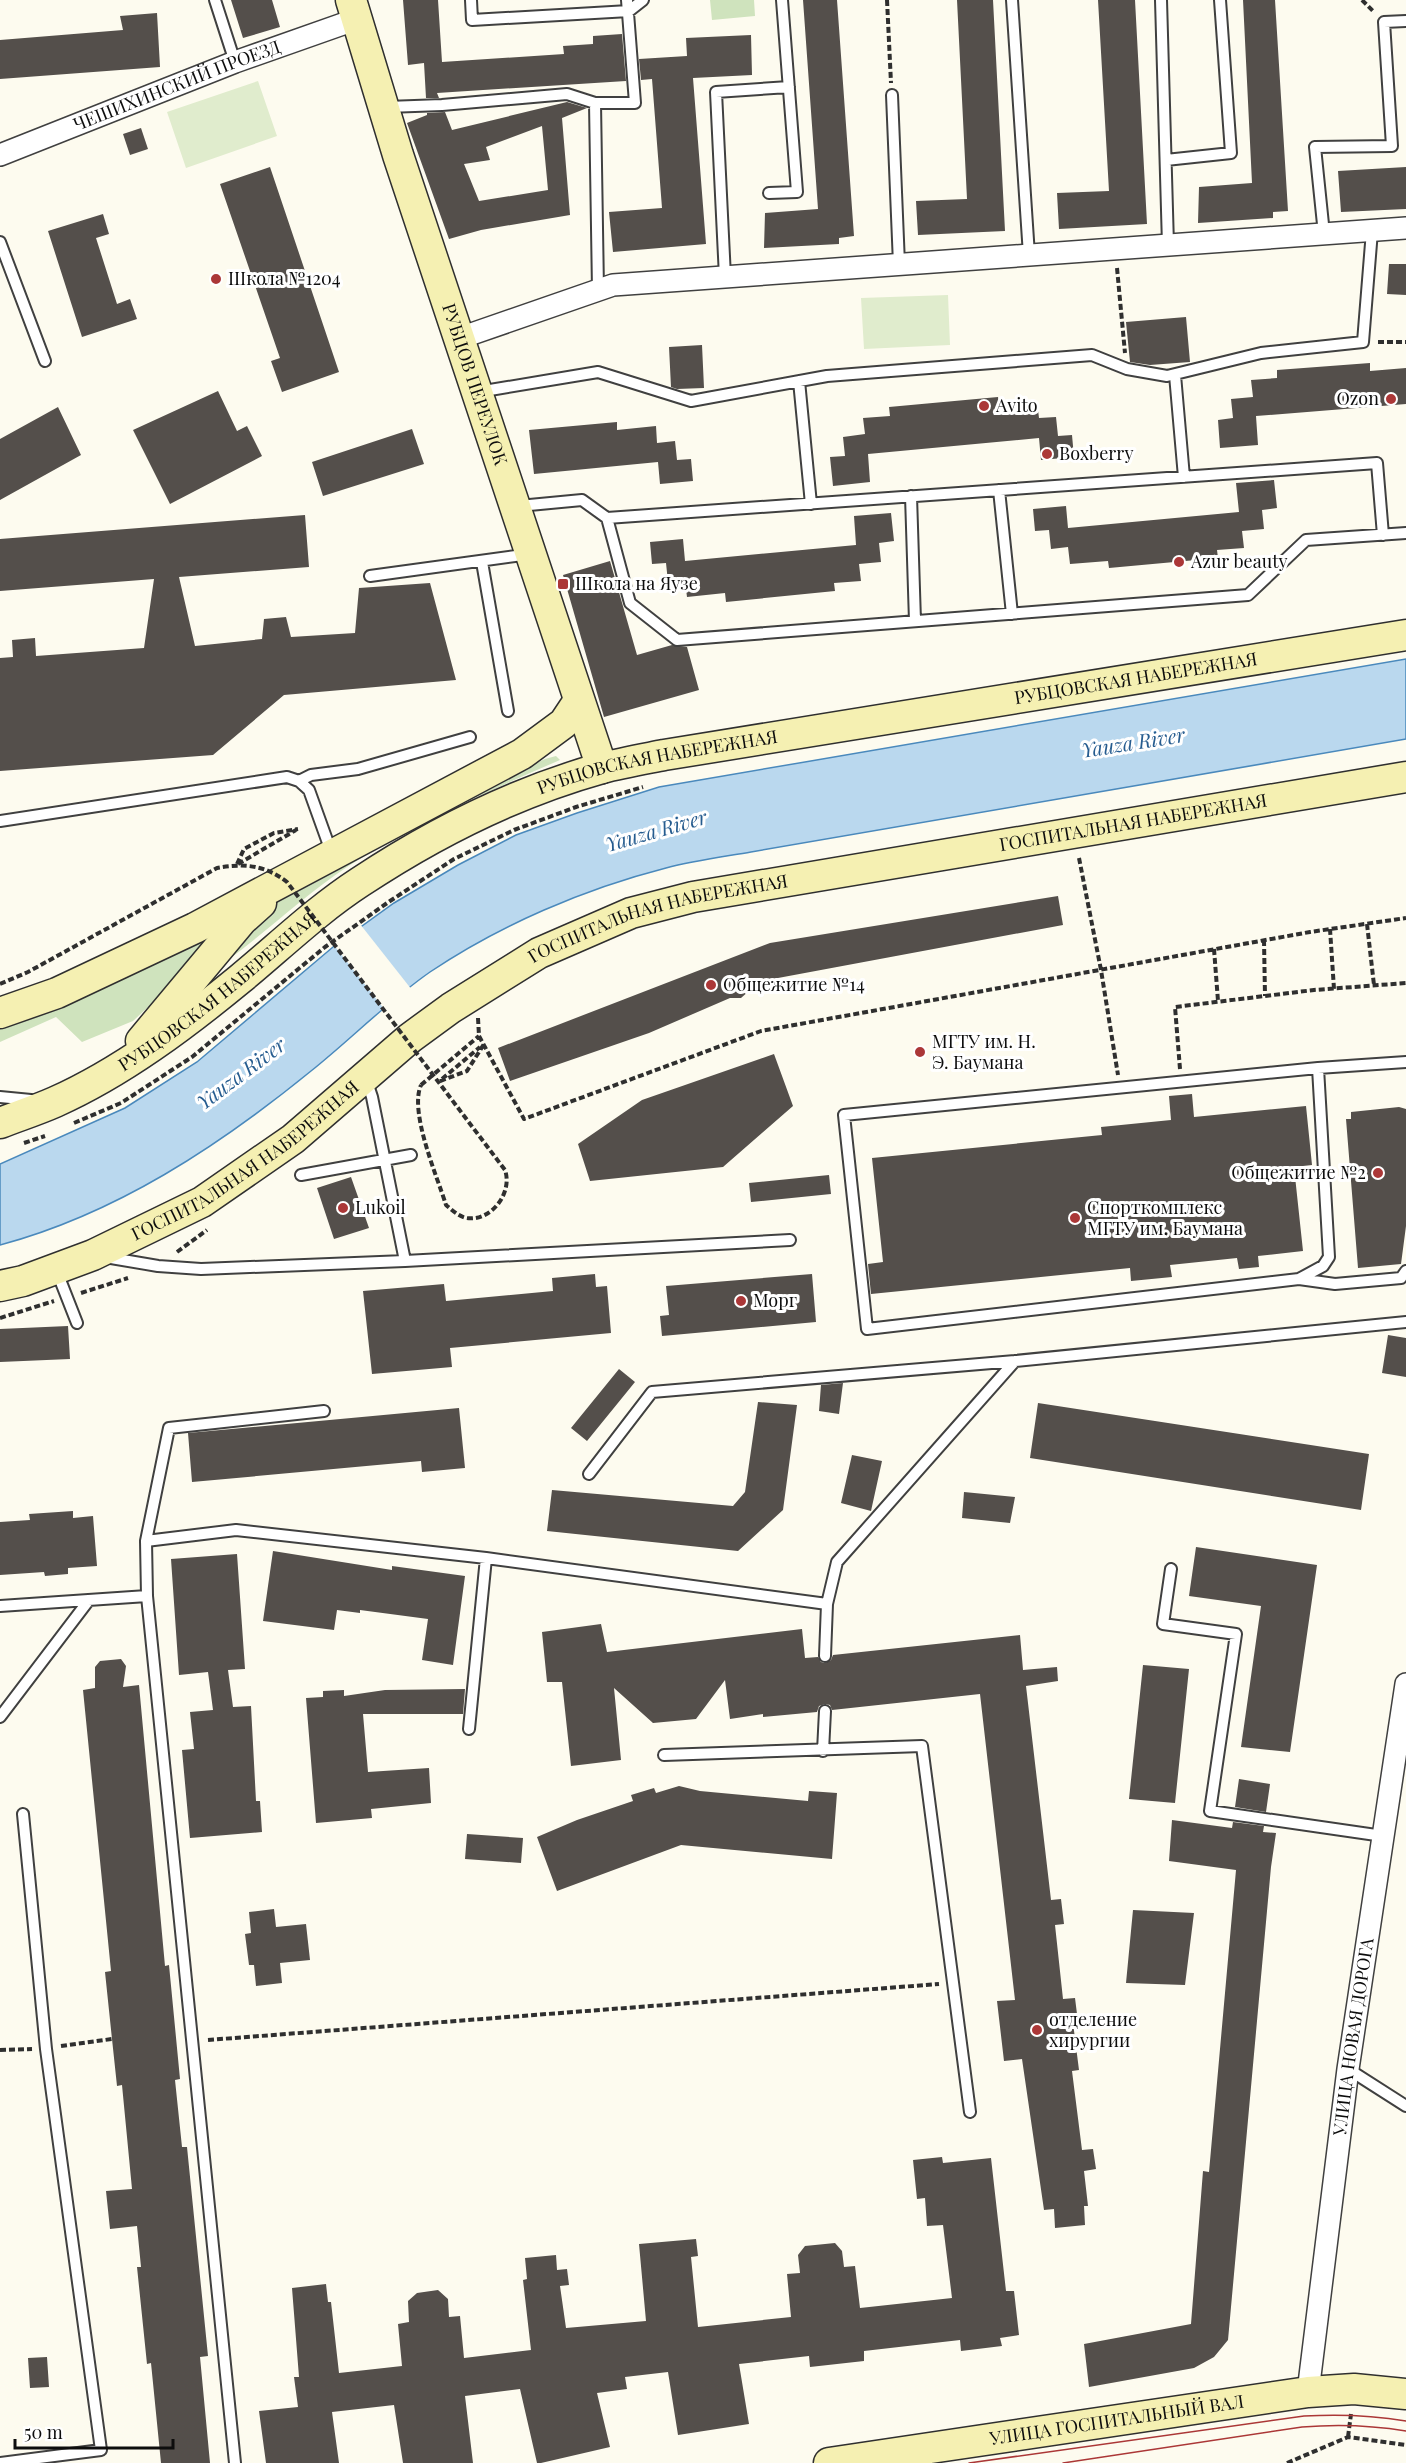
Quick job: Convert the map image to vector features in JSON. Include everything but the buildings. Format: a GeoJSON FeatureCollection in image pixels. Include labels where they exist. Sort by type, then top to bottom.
{"type":"FeatureCollection","features":[{"type":"Feature","properties":{"kind":"main road","name":"РУБЦОВ ПЕРЕУЛОК"},"geometry":{"type":"LineString","coordinates":[[354,10],[578,702],[602,768]]}},
{"type":"Feature","properties":{"kind":"main road","name":"РУБЦОВСКАЯ НАБЕРЕЖНАЯ"},"geometry":{"type":"LineString","coordinates":[[9,1133],[63,1113],[119,1067],[161,1039],[239,980],[308,921],[360,882],[436,836],[481,813],[563,781],[602,768],[664,755],[1406,635]]}},
{"type":"Feature","properties":{"kind":"main road"},"geometry":{"type":"LineString","coordinates":[[0,1013],[68,988],[195,928],[522,754],[564,723],[578,702]]}},
{"type":"Feature","properties":{"kind":"main road","name":"ГОСПИТАЛЬНАЯ НАБЕРЕЖНАЯ"},"geometry":{"type":"LineString","coordinates":[[0,1286],[93,1255],[202,1202],[293,1139],[410,1038],[451,1008],[539,953],[631,913],[693,897],[1406,777]]}},
{"type":"Feature","properties":{"kind":"main road"},"geometry":{"type":"LineString","coordinates":[[472,780],[563,781]]}},
{"type":"Feature","properties":{"kind":"main road"},"geometry":{"type":"LineString","coordinates":[[119,1067],[242,920],[301,872]]}},
{"type":"Feature","properties":{"kind":"main road","name":"УЛИЦА ГОСПИТАЛЬНЫЙ ВАЛ"},"geometry":{"type":"LineString","coordinates":[[829,2463],[869,2460],[1308,2392],[1354,2389],[1406,2394]]}},
{"type":"Feature","properties":{"kind":"street","name":"ЧЕШИХИНСКИЙ ПРОЕЗД"},"geometry":{"type":"LineString","coordinates":[[0,155],[236,62],[354,10]]}},
{"type":"Feature","properties":{"kind":"street"},"geometry":{"type":"LineString","coordinates":[[460,338],[613,285],[1406,228]]}},
{"type":"Feature","properties":{"kind":"street","name":"УЛИЦА НОВАЯ ДОРОГА"},"geometry":{"type":"LineString","coordinates":[[1308,2392],[1348,2069],[1383,1836],[1401,1750],[1406,1684]]}},
{"type":"Feature","properties":{"kind":"lane"},"geometry":{"type":"LineString","coordinates":[[215,0],[236,62]]}},
{"type":"Feature","properties":{"kind":"lane"},"geometry":{"type":"LineString","coordinates":[[471,0],[472,20],[628,5],[643,0]]}},
{"type":"Feature","properties":{"kind":"lane"},"geometry":{"type":"LineString","coordinates":[[769,193],[797,192],[782,0]]}},
{"type":"Feature","properties":{"kind":"lane"},"geometry":{"type":"LineString","coordinates":[[1012,0],[1029,255]]}},
{"type":"Feature","properties":{"kind":"lane"},"geometry":{"type":"LineString","coordinates":[[1161,0],[1168,245]]}},
{"type":"Feature","properties":{"kind":"lane"},"geometry":{"type":"LineString","coordinates":[[1166,160],[1231,153],[1220,0]]}},
{"type":"Feature","properties":{"kind":"lane"},"geometry":{"type":"LineString","coordinates":[[384,107],[441,105],[567,94],[594,103],[635,103],[628,5]]}},
{"type":"Feature","properties":{"kind":"lane"},"geometry":{"type":"LineString","coordinates":[[1324,234],[1315,147],[1392,146],[1384,22],[1406,21]]}},
{"type":"Feature","properties":{"kind":"lane"},"geometry":{"type":"LineString","coordinates":[[725,277],[716,92],[789,87]]}},
{"type":"Feature","properties":{"kind":"lane"},"geometry":{"type":"LineString","coordinates":[[892,96],[899,264]]}},
{"type":"Feature","properties":{"kind":"lane"},"geometry":{"type":"LineString","coordinates":[[594,103],[598,290]]}},
{"type":"Feature","properties":{"kind":"lane"},"geometry":{"type":"LineString","coordinates":[[478,392],[598,372],[691,401],[827,376],[1092,355],[1126,369],[1167,376],[1261,354],[1363,342],[1372,231]]}},
{"type":"Feature","properties":{"kind":"lane"},"geometry":{"type":"LineString","coordinates":[[0,242],[45,361]]}},
{"type":"Feature","properties":{"kind":"lane"},"geometry":{"type":"LineString","coordinates":[[1175,375],[1184,477]]}},
{"type":"Feature","properties":{"kind":"lane"},"geometry":{"type":"LineString","coordinates":[[799,381],[811,504]]}},
{"type":"Feature","properties":{"kind":"lane"},"geometry":{"type":"LineString","coordinates":[[607,518],[1377,463],[1383,535]]}},
{"type":"Feature","properties":{"kind":"lane"},"geometry":{"type":"LineString","coordinates":[[999,490],[1012,614]]}},
{"type":"Feature","properties":{"kind":"lane"},"geometry":{"type":"LineString","coordinates":[[911,496],[915,621]]}},
{"type":"Feature","properties":{"kind":"lane"},"geometry":{"type":"LineString","coordinates":[[515,507],[582,500],[607,518],[630,603],[677,640],[1248,595],[1306,540],[1406,533]]}},
{"type":"Feature","properties":{"kind":"lane"},"geometry":{"type":"LineString","coordinates":[[370,576],[530,554]]}},
{"type":"Feature","properties":{"kind":"lane"},"geometry":{"type":"LineString","coordinates":[[482,562],[508,711]]}},
{"type":"Feature","properties":{"kind":"lane"},"geometry":{"type":"LineString","coordinates":[[299,781],[311,775],[358,769],[470,737]]}},
{"type":"Feature","properties":{"kind":"lane"},"geometry":{"type":"LineString","coordinates":[[0,821],[287,777],[299,781],[309,790],[332,855]]}},
{"type":"Feature","properties":{"kind":"lane"},"geometry":{"type":"LineString","coordinates":[[1406,1062],[1318,1068],[844,1114],[867,1329],[1299,1279],[1335,1284],[1401,1278],[1406,1271]]}},
{"type":"Feature","properties":{"kind":"lane"},"geometry":{"type":"LineString","coordinates":[[1299,1279],[1323,1266],[1329,1257],[1318,1068]]}},
{"type":"Feature","properties":{"kind":"lane"},"geometry":{"type":"LineString","coordinates":[[365,1077],[372,1097],[386,1160],[405,1261]]}},
{"type":"Feature","properties":{"kind":"lane"},"geometry":{"type":"LineString","coordinates":[[0,1097],[63,1113]]}},
{"type":"Feature","properties":{"kind":"lane"},"geometry":{"type":"LineString","coordinates":[[301,1175],[411,1155]]}},
{"type":"Feature","properties":{"kind":"lane"},"geometry":{"type":"LineString","coordinates":[[93,1255],[158,1266],[201,1269],[405,1261],[790,1240]]}},
{"type":"Feature","properties":{"kind":"lane"},"geometry":{"type":"LineString","coordinates":[[55,1269],[77,1323]]}},
{"type":"Feature","properties":{"kind":"lane"},"geometry":{"type":"LineString","coordinates":[[589,1474],[652,1392],[1015,1361],[1406,1322]]}},
{"type":"Feature","properties":{"kind":"lane"},"geometry":{"type":"LineString","coordinates":[[825,1656],[827,1604],[837,1562],[1015,1361]]}},
{"type":"Feature","properties":{"kind":"lane"},"geometry":{"type":"LineString","coordinates":[[235,2463],[147,1596],[146,1541],[169,1428],[324,1411]]}},
{"type":"Feature","properties":{"kind":"lane"},"geometry":{"type":"LineString","coordinates":[[146,1541],[236,1530],[486,1558],[827,1604]]}},
{"type":"Feature","properties":{"kind":"lane"},"geometry":{"type":"LineString","coordinates":[[469,1729],[486,1558]]}},
{"type":"Feature","properties":{"kind":"lane"},"geometry":{"type":"LineString","coordinates":[[1171,1569],[1163,1624],[1236,1634],[1210,1811],[1383,1836]]}},
{"type":"Feature","properties":{"kind":"lane"},"geometry":{"type":"LineString","coordinates":[[0,1606],[147,1596]]}},
{"type":"Feature","properties":{"kind":"lane"},"geometry":{"type":"LineString","coordinates":[[0,1717],[89,1600]]}},
{"type":"Feature","properties":{"kind":"lane"},"geometry":{"type":"LineString","coordinates":[[823,1751],[825,1711]]}},
{"type":"Feature","properties":{"kind":"lane"},"geometry":{"type":"LineString","coordinates":[[664,1755],[922,1746],[970,2112]]}},
{"type":"Feature","properties":{"kind":"lane"},"geometry":{"type":"LineString","coordinates":[[0,2463],[101,2450],[46,2049],[23,1814]]}},
{"type":"Feature","properties":{"kind":"lane"},"geometry":{"type":"LineString","coordinates":[[1348,2069],[1406,2106]]}},
{"type":"Feature","properties":{"kind":"path"},"geometry":{"type":"LineString","coordinates":[[887,0],[892,96]]}},
{"type":"Feature","properties":{"kind":"path"},"geometry":{"type":"LineString","coordinates":[[1115,249],[1126,369]]}},
{"type":"Feature","properties":{"kind":"path"},"geometry":{"type":"LineString","coordinates":[[1363,342],[1406,342]]}},
{"type":"Feature","properties":{"kind":"path"},"geometry":{"type":"LineString","coordinates":[[63,1113],[121,1103],[192,1057],[325,947],[454,859],[514,830],[576,807],[647,786]]}},
{"type":"Feature","properties":{"kind":"path"},"geometry":{"type":"LineString","coordinates":[[0,984],[28,972],[217,868],[237,864],[298,830],[274,833],[244,849],[237,864]]}},
{"type":"Feature","properties":{"kind":"path"},"geometry":{"type":"LineString","coordinates":[[1067,859],[1090,855]]}},
{"type":"Feature","properties":{"kind":"path"},"geometry":{"type":"LineString","coordinates":[[1079,857],[1101,970],[1120,1088]]}},
{"type":"Feature","properties":{"kind":"path"},"geometry":{"type":"LineString","coordinates":[[237,864],[263,868],[286,882],[440,1081],[505,1170],[508,1179],[502,1200],[482,1216],[466,1218],[455,1213],[446,1204],[417,1111],[417,1094],[421,1085],[479,1036]]}},
{"type":"Feature","properties":{"kind":"path"},"geometry":{"type":"LineString","coordinates":[[385,896],[390,901]]}},
{"type":"Feature","properties":{"kind":"path"},"geometry":{"type":"LineString","coordinates":[[478,1014],[479,1036],[524,1119],[761,1031],[1330,929],[1406,918],[1406,924]]}},
{"type":"Feature","properties":{"kind":"path"},"geometry":{"type":"LineString","coordinates":[[1367,924],[1374,986]]}},
{"type":"Feature","properties":{"kind":"path"},"geometry":{"type":"LineString","coordinates":[[1330,929],[1334,989]]}},
{"type":"Feature","properties":{"kind":"path"},"geometry":{"type":"LineString","coordinates":[[1264,940],[1265,996]]}},
{"type":"Feature","properties":{"kind":"path"},"geometry":{"type":"LineString","coordinates":[[1214,949],[1218,1001]]}},
{"type":"Feature","properties":{"kind":"path"},"geometry":{"type":"LineString","coordinates":[[1180,1082],[1175,1007],[1406,983]]}},
{"type":"Feature","properties":{"kind":"path"},"geometry":{"type":"LineString","coordinates":[[440,1081],[484,1044]]}},
{"type":"Feature","properties":{"kind":"path"},"geometry":{"type":"LineString","coordinates":[[440,1081],[467,1071],[484,1044]]}},
{"type":"Feature","properties":{"kind":"path"},"geometry":{"type":"LineString","coordinates":[[9,1133],[29,1143],[49,1134]]}},
{"type":"Feature","properties":{"kind":"path"},"geometry":{"type":"LineString","coordinates":[[0,1318],[158,1266],[207,1230]]}},
{"type":"Feature","properties":{"kind":"path"},"geometry":{"type":"LineString","coordinates":[[192,2041],[953,1983]]}},
{"type":"Feature","properties":{"kind":"path"},"geometry":{"type":"LineString","coordinates":[[1348,2437],[1352,2408]]}},
{"type":"Feature","properties":{"kind":"path"},"geometry":{"type":"LineString","coordinates":[[1287,2463],[1348,2437],[1406,2445]]}},
{"type":"Feature","properties":{"kind":"green space"},"geometry":{"type":"Polygon","coordinates":[[[710,0],[754,0],[755,16],[712,20],[710,0]]]}},
{"type":"Feature","properties":{"kind":"green space"},"geometry":{"type":"Polygon","coordinates":[[[258,81],[277,136],[186,168],[167,112],[258,81]]]}},
{"type":"Feature","properties":{"kind":"green space"},"geometry":{"type":"Polygon","coordinates":[[[948,295],[950,345],[864,349],[861,298],[948,295]]]}},
{"type":"Feature","properties":{"kind":"green space"},"geometry":{"type":"Polygon","coordinates":[[[556,756],[560,760],[451,809],[372,851],[309,895],[236,954],[197,981],[250,919],[365,842],[556,756]]]}},
{"type":"Feature","properties":{"kind":"green space"},"geometry":{"type":"Polygon","coordinates":[[[225,927],[162,994],[133,1021],[82,1042],[56,1017],[0,1042],[0,1027],[225,927]]]}},
{"type":"Feature","properties":{"kind":"water","name":"Yauza River"},"geometry":{"type":"Polygon","coordinates":[[[1406,659],[1406,739],[687,863],[604,886],[544,910],[485,939],[430,972],[276,1099],[203,1151],[125,1196],[85,1215],[43,1232],[0,1245],[0,1164],[125,1108],[197,1062],[333,947],[394,903],[458,865],[516,835],[659,787],[1406,659]]]}},
{"type":"Feature","properties":{"kind":"pier"},"geometry":{"type":"Polygon","coordinates":[[[360,924],[412,990],[385,1010],[333,944],[360,924]]]}},
{"type":"Feature","properties":{"kind":"tram line"},"geometry":{"type":"LineString","coordinates":[[969,2463],[1304,2416],[1380,2417],[1406,2421]]}},
{"type":"Feature","properties":{"kind":"tram line"},"geometry":{"type":"LineString","coordinates":[[1063,2463],[1302,2427],[1354,2426],[1406,2431]]}},
{"type":"Feature","properties":{"kind":"place","name":"Школа №1204"},"geometry":{"type":"Point","coordinates":[216,279]}},
{"type":"Feature","properties":{"kind":"place","name":"Ozon"},"geometry":{"type":"Point","coordinates":[1391,399]}},
{"type":"Feature","properties":{"kind":"place","name":"Avito"},"geometry":{"type":"Point","coordinates":[984,406]}},
{"type":"Feature","properties":{"kind":"place","name":"Boxberry"},"geometry":{"type":"Point","coordinates":[1047,454]}},
{"type":"Feature","properties":{"kind":"place","name":"Azur beauty"},"geometry":{"type":"Point","coordinates":[1179,562]}},
{"type":"Feature","properties":{"kind":"place","name":"Школа на Яузе"},"geometry":{"type":"Point","coordinates":[563,584]}},
{"type":"Feature","properties":{"kind":"place","name":"Общежитие №14"},"geometry":{"type":"Point","coordinates":[711,985]}},
{"type":"Feature","properties":{"kind":"place","name":"МГТУ им. Н. Э. Баумана"},"geometry":{"type":"Point","coordinates":[920,1052]}},
{"type":"Feature","properties":{"kind":"place","name":"Общежитие №2"},"geometry":{"type":"Point","coordinates":[1378,1173]}},
{"type":"Feature","properties":{"kind":"place","name":"Lukoil"},"geometry":{"type":"Point","coordinates":[343,1208]}},
{"type":"Feature","properties":{"kind":"place","name":"Спорткомплекс МГТУ им. Баумана"},"geometry":{"type":"Point","coordinates":[1075,1218]}},
{"type":"Feature","properties":{"kind":"place","name":"Морг"},"geometry":{"type":"Point","coordinates":[741,1301]}},
{"type":"Feature","properties":{"kind":"place","name":"отделение хирургии"},"geometry":{"type":"Point","coordinates":[1037,2030]}}]}
